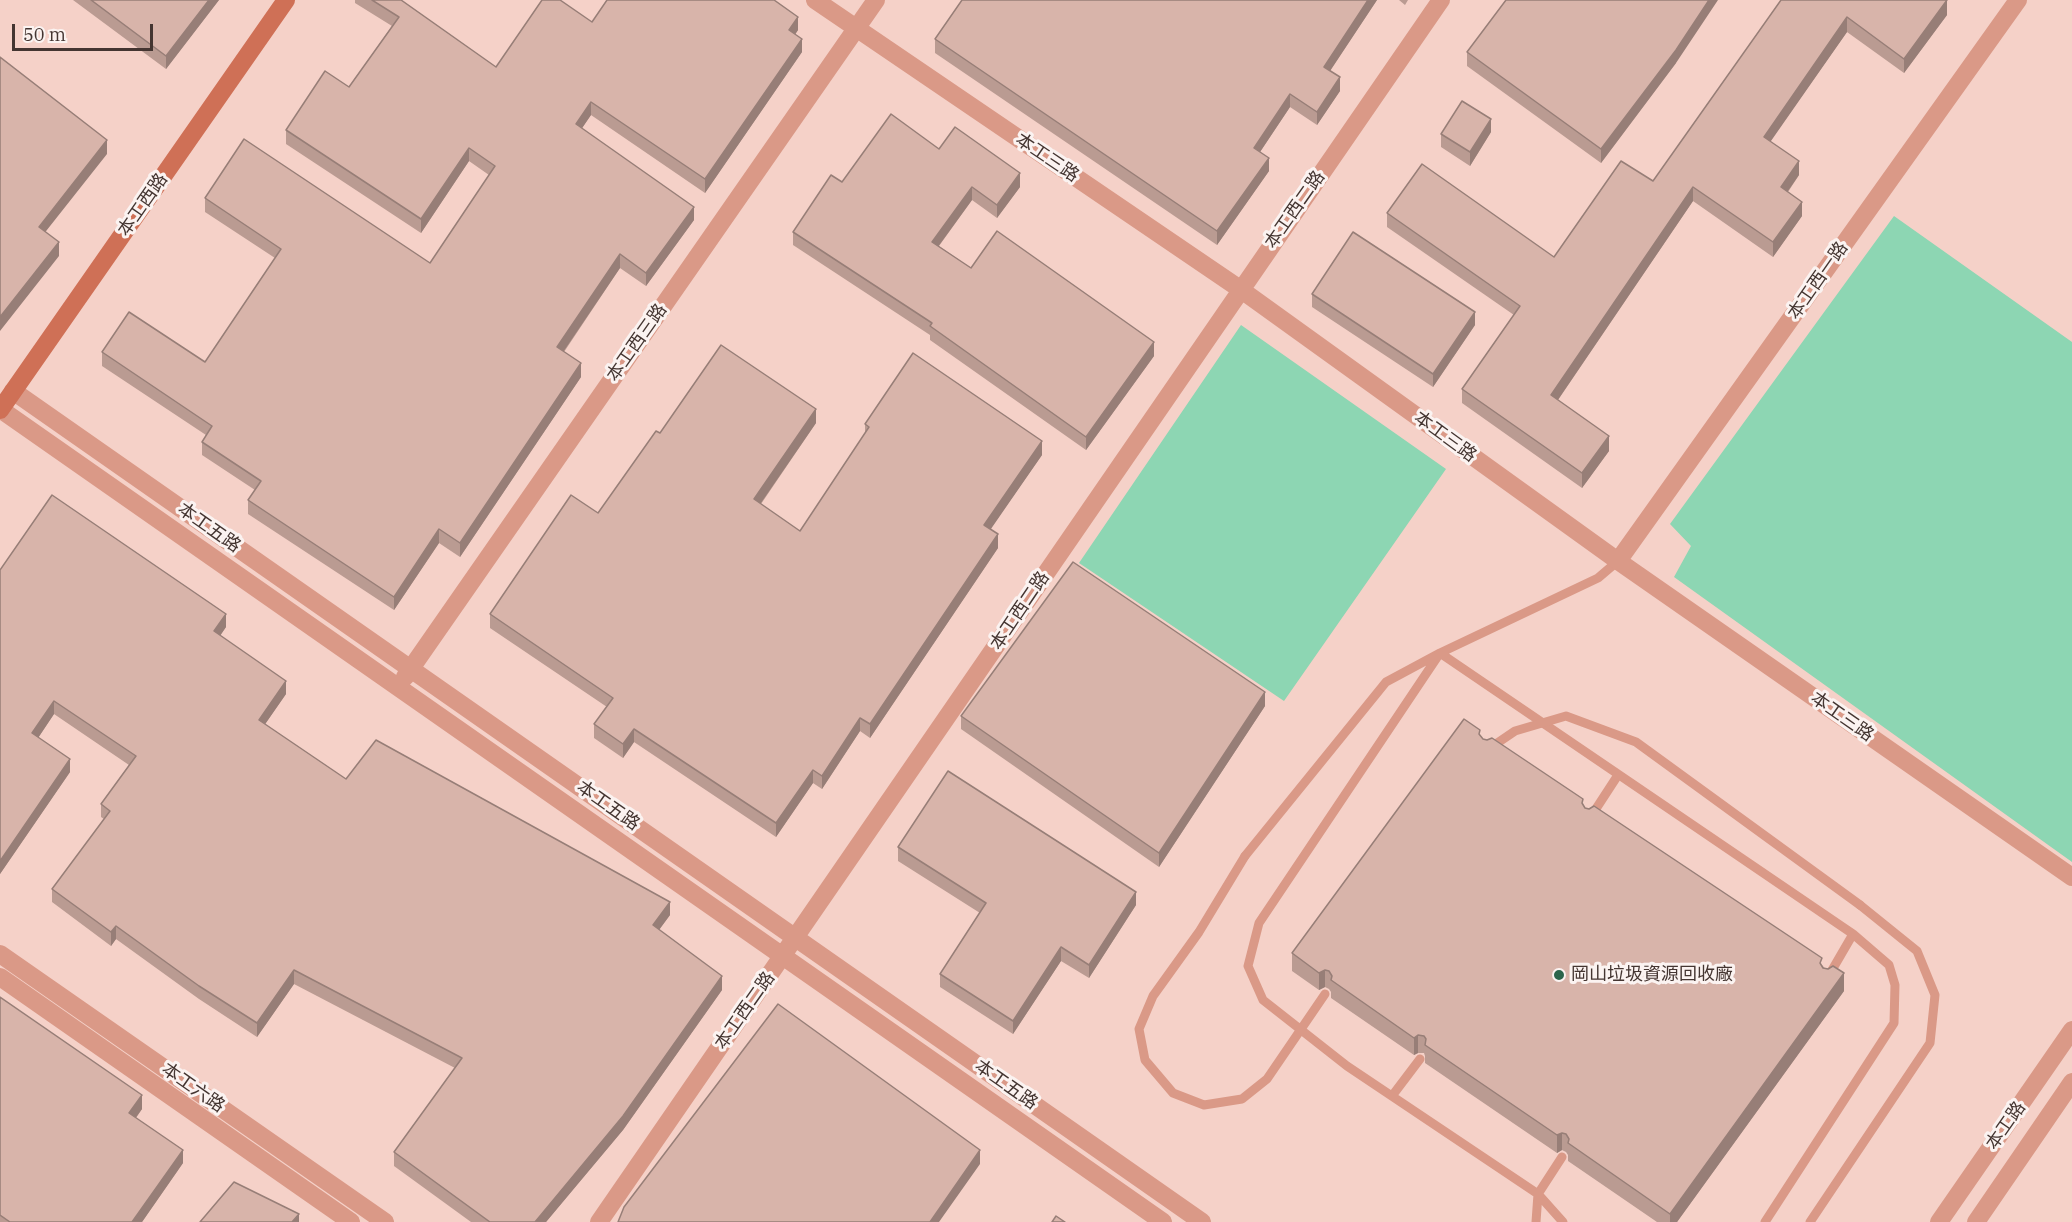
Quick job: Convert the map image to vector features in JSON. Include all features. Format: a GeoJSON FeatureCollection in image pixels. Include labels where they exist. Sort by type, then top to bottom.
{"type":"FeatureCollection","features":[{"type":"Feature","properties":{"kind":"street","name":"本工西路"},"geometry":{"type":"LineString","coordinates":[[0,410],[286,0]]}},
{"type":"Feature","properties":{"kind":"street","name":"本工三路"},"geometry":{"type":"LineString","coordinates":[[815,0],[1240,290],[1618,561],[2072,877]]}},
{"type":"Feature","properties":{"kind":"street","name":"本工西三路"},"geometry":{"type":"LineString","coordinates":[[399,686],[876,0]]}},
{"type":"Feature","properties":{"kind":"street","name":"本工西二路"},"geometry":{"type":"LineString","coordinates":[[599,1222],[1441,0]]}},
{"type":"Feature","properties":{"kind":"street","name":"本工西一路"},"geometry":{"type":"LineString","coordinates":[[1618,561],[2018,0]]}},
{"type":"Feature","properties":{"kind":"street","name":"本工五路"},"geometry":{"type":"LineString","coordinates":[[13,391],[1202,1222]]}},
{"type":"Feature","properties":{"kind":"street","name":"本工五路"},"geometry":{"type":"LineString","coordinates":[[0,410],[399,686],[1163,1222]]}},
{"type":"Feature","properties":{"kind":"street","name":"本工六路"},"geometry":{"type":"LineString","coordinates":[[0,954],[385,1222]]}},
{"type":"Feature","properties":{"kind":"street","name":"本工六路"},"geometry":{"type":"LineString","coordinates":[[0,977],[351,1222]]}},
{"type":"Feature","properties":{"kind":"street","name":"本工路"},"geometry":{"type":"LineString","coordinates":[[1939,1222],[2072,1030]]}},
{"type":"Feature","properties":{"kind":"street","name":"本工路"},"geometry":{"type":"LineString","coordinates":[[1976,1222],[2072,1083]]}},
{"type":"Feature","properties":{"kind":"lane"},"geometry":{"type":"LineString","coordinates":[[1325,994],[1267,1079],[1242,1099],[1204,1106],[1173,1093],[1145,1060],[1139,1029],[1153,996],[1199,932],[1245,856],[1386,682],[1440,653],[1598,578],[1618,561]]}},
{"type":"Feature","properties":{"kind":"lane"},"geometry":{"type":"LineString","coordinates":[[1440,653],[1853,934],[1889,965],[1895,985],[1894,1023],[1765,1222]]}},
{"type":"Feature","properties":{"kind":"lane"},"geometry":{"type":"LineString","coordinates":[[1440,653],[1259,923],[1248,966],[1263,1000],[1347,1066],[1538,1194],[1563,1222]]}},
{"type":"Feature","properties":{"kind":"lane"},"geometry":{"type":"LineString","coordinates":[[1486,751],[1515,731],[1566,716],[1636,742],[1860,905],[1917,951],[1935,995],[1930,1043],[1810,1222]]}},
{"type":"Feature","properties":{"kind":"lane"},"geometry":{"type":"LineString","coordinates":[[1589,820],[1618,775]]}},
{"type":"Feature","properties":{"kind":"lane"},"geometry":{"type":"LineString","coordinates":[[1827,980],[1853,934]]}},
{"type":"Feature","properties":{"kind":"lane"},"geometry":{"type":"LineString","coordinates":[[1392,1096],[1420,1059]]}},
{"type":"Feature","properties":{"kind":"lane"},"geometry":{"type":"LineString","coordinates":[[1536,1222],[1538,1194],[1562,1157]]}},
{"type":"Feature","properties":{"kind":"shaded area"},"geometry":{"type":"Polygon","coordinates":[[[0,0],[2072,0],[2072,1222],[0,1222],[0,0]]]}},
{"type":"Feature","properties":{"kind":"green space"},"geometry":{"type":"Polygon","coordinates":[[[1894,216],[2072,342],[2072,862],[1674,577],[1691,546],[1670,524],[1894,216]]]}},
{"type":"Feature","properties":{"kind":"green space"},"geometry":{"type":"Polygon","coordinates":[[[1241,325],[1446,469],[1284,701],[1079,563],[1241,325]]]}},
{"type":"Feature","properties":{"kind":"building"},"geometry":{"type":"Polygon","coordinates":[[[91,0],[209,0],[166,56],[91,0]]]}},
{"type":"Feature","properties":{"kind":"building"},"geometry":{"type":"Polygon","coordinates":[[[372,0],[401,0],[496,67],[542,0],[560,0],[592,22],[607,0],[774,0],[798,17],[789,30],[802,39],[705,179],[591,102],[576,124],[694,207],[646,273],[620,254],[557,347],[581,363],[460,543],[439,529],[394,597],[248,500],[261,481],[202,442],[212,426],[102,352],[129,312],[205,362],[281,249],[205,198],[244,139],[430,263],[495,166],[469,148],[421,219],[286,130],[325,71],[349,87],[399,17],[372,0]]]}},
{"type":"Feature","properties":{"kind":"building"},"geometry":{"type":"Polygon","coordinates":[[[962,0],[1368,0],[1324,67],[1340,77],[1317,112],[1290,94],[1254,148],[1269,158],[1217,231],[935,39],[962,0]]]}},
{"type":"Feature","properties":{"kind":"building"},"geometry":{"type":"Polygon","coordinates":[[[1506,0],[1709,0],[1676,50],[1601,149],[1467,52],[1506,0]]]}},
{"type":"Feature","properties":{"kind":"building"},"geometry":{"type":"Polygon","coordinates":[[[1781,0],[1947,0],[1904,59],[1847,17],[1764,137],[1799,161],[1781,187],[1802,202],[1773,242],[1693,187],[1551,395],[1609,436],[1582,473],[1462,389],[1520,306],[1387,213],[1422,164],[1554,257],[1621,161],[1653,181],[1781,0]]]}},
{"type":"Feature","properties":{"kind":"building"},"geometry":{"type":"Polygon","coordinates":[[[0,57],[107,140],[39,227],[59,242],[0,317],[0,57]]]}},
{"type":"Feature","properties":{"kind":"building"},"geometry":{"type":"Polygon","coordinates":[[[1462,101],[1491,119],[1470,152],[1441,134],[1462,101]]]}},
{"type":"Feature","properties":{"kind":"building"},"geometry":{"type":"Polygon","coordinates":[[[891,114],[939,149],[955,127],[1020,173],[997,205],[972,187],[932,242],[971,268],[997,231],[1154,342],[1086,437],[930,326],[932,323],[793,232],[831,175],[842,182],[891,114]]]}},
{"type":"Feature","properties":{"kind":"building"},"geometry":{"type":"Polygon","coordinates":[[[1353,232],[1475,312],[1433,374],[1312,294],[1353,232]]]}},
{"type":"Feature","properties":{"kind":"building"},"geometry":{"type":"Polygon","coordinates":[[[721,345],[816,409],[754,499],[800,531],[869,427],[865,424],[913,353],[1042,441],[984,525],[998,534],[870,724],[860,718],[822,776],[813,770],[776,823],[634,729],[623,744],[594,724],[613,698],[490,614],[571,495],[598,513],[656,431],[660,433],[721,345]]]}},
{"type":"Feature","properties":{"kind":"building"},"geometry":{"type":"Polygon","coordinates":[[[52,495],[226,614],[214,631],[286,681],[259,720],[346,779],[376,740],[670,902],[653,925],[722,976],[623,1116],[535,1222],[490,1222],[394,1152],[462,1058],[294,970],[257,1023],[199,986],[116,926],[111,932],[52,889],[110,811],[101,804],[136,756],[54,701],[32,733],[70,759],[0,861],[0,570],[52,495]]]}},
{"type":"Feature","properties":{"kind":"building"},"geometry":{"type":"Polygon","coordinates":[[[1073,562],[1265,692],[1159,853],[961,716],[1073,562]]]}},
{"type":"Feature","properties":{"kind":"building","name":"岡山垃圾資源回收廠"},"geometry":{"type":"Polygon","coordinates":[[[1464,719],[1480,730],[1479,734],[1483,739],[1492,738],[1583,799],[1582,803],[1585,808],[1589,809],[1594,806],[1822,958],[1820,963],[1823,968],[1828,969],[1833,966],[1844,973],[1670,1214],[1568,1143],[1569,1139],[1566,1134],[1557,1135],[1425,1045],[1424,1036],[1418,1035],[1414,1038],[1331,980],[1332,976],[1329,971],[1319,973],[1292,953],[1464,719]]]}},
{"type":"Feature","properties":{"kind":"building"},"geometry":{"type":"Polygon","coordinates":[[[948,771],[1136,892],[1089,965],[1061,947],[1013,1021],[940,974],[986,903],[898,847],[948,771]]]}},
{"type":"Feature","properties":{"kind":"building"},"geometry":{"type":"Polygon","coordinates":[[[0,997],[142,1095],[129,1113],[183,1150],[132,1222],[10,1222],[0,1215],[0,997]]]}},
{"type":"Feature","properties":{"kind":"building"},"geometry":{"type":"Polygon","coordinates":[[[778,1004],[980,1150],[930,1222],[618,1222],[624,1207],[778,1004]]]}},
{"type":"Feature","properties":{"kind":"building"},"geometry":{"type":"Polygon","coordinates":[[[234,1182],[299,1214],[292,1222],[200,1222],[234,1182]]]}},
{"type":"Feature","properties":{"kind":"building"},"geometry":{"type":"Polygon","coordinates":[[[1056,1216],[1065,1222],[1052,1222],[1056,1216]]]}},
{"type":"Feature","properties":{"kind":"place","name":"岡山垃圾資源回收廠"},"geometry":{"type":"Point","coordinates":[1559,975]}}]}
